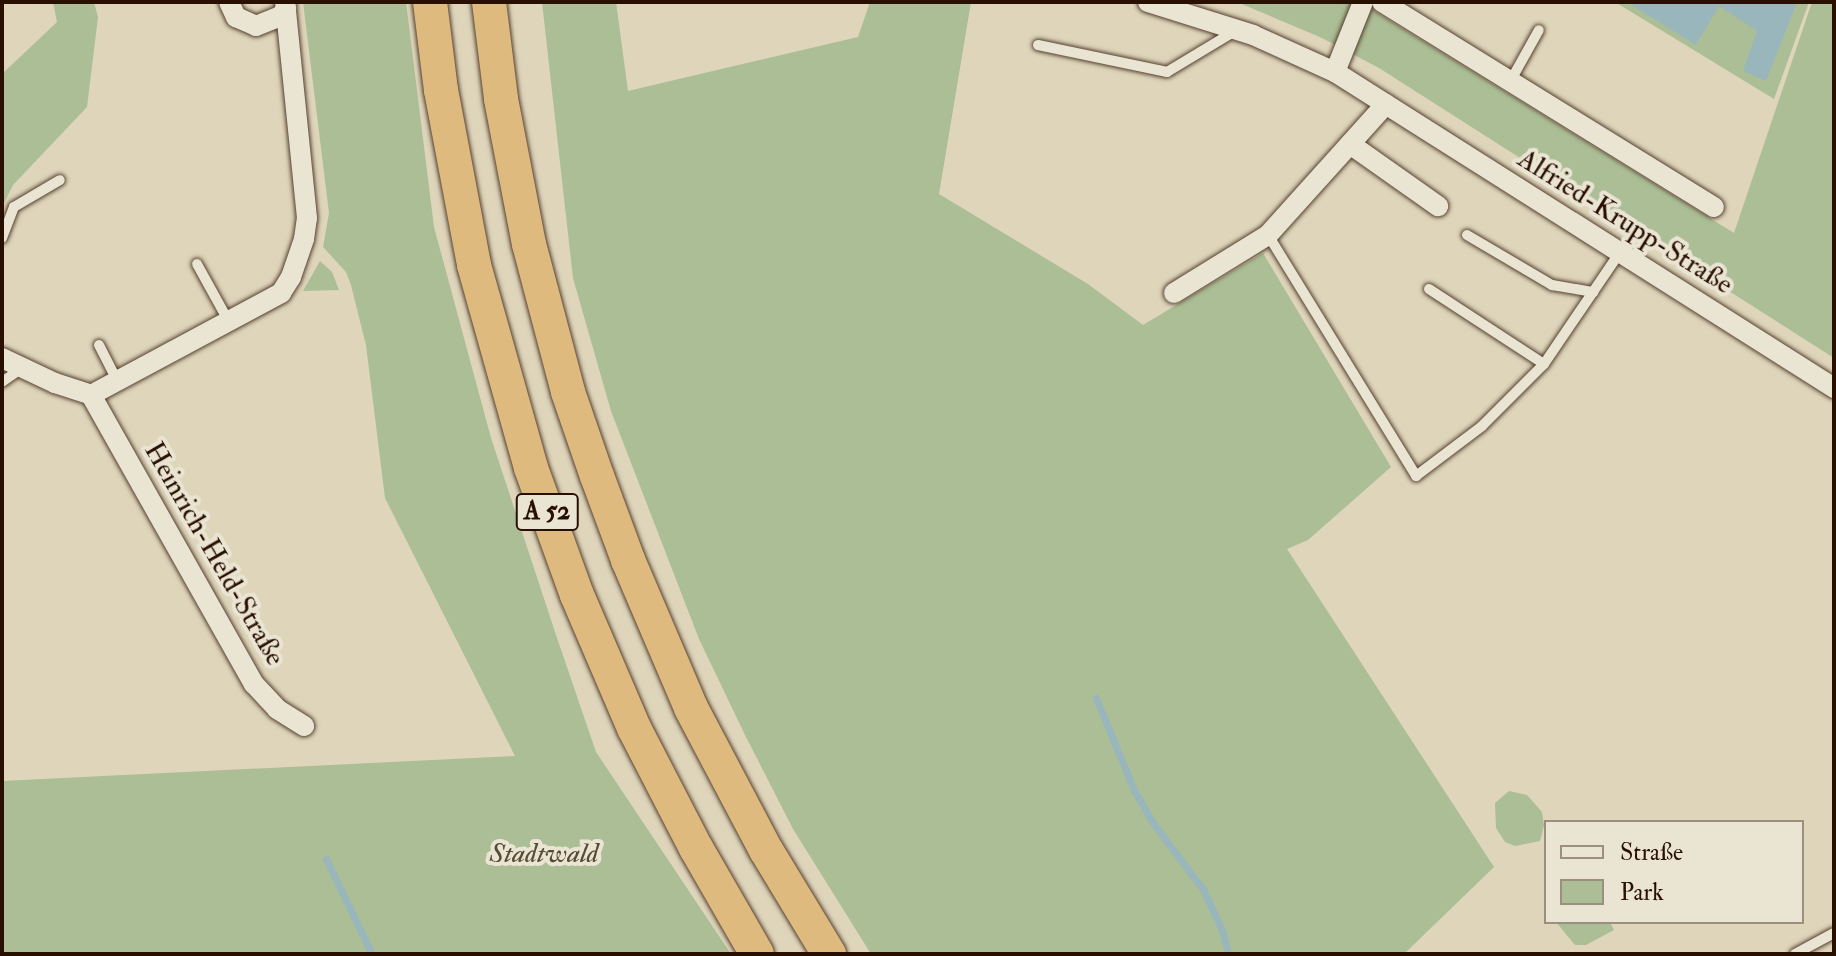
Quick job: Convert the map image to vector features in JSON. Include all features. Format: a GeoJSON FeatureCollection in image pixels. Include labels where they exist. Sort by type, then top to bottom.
{"type":"FeatureCollection","features":[{"type":"Feature","properties":{"kind":"highway","name":"A 52"},"geometry":{"type":"LineString","coordinates":[[430,2],[444,106],[474,265],[508,395],[549,519],[634,728],[696,848],[757,954]]}},
{"type":"Feature","properties":{"kind":"highway","name":"A 52"},"geometry":{"type":"LineString","coordinates":[[489,2],[501,99],[529,244],[568,392],[597,476],[628,560],[691,708],[766,850],[829,954]]}},
{"type":"Feature","properties":{"kind":"street"},"geometry":{"type":"LineString","coordinates":[[229,2],[236,17],[256,26],[281,16],[286,6]]}},
{"type":"Feature","properties":{"kind":"street","name":"Alfried-Krupp-Straße"},"geometry":{"type":"LineString","coordinates":[[1148,2],[1237,29],[1335,72],[1834,388]]}},
{"type":"Feature","properties":{"kind":"street"},"geometry":{"type":"LineString","coordinates":[[1335,72],[1363,2]]}},
{"type":"Feature","properties":{"kind":"street"},"geometry":{"type":"LineString","coordinates":[[1382,2],[1714,207]]}},
{"type":"Feature","properties":{"kind":"street"},"geometry":{"type":"LineString","coordinates":[[2,358],[91,395],[281,293],[304,239],[307,218],[286,6]]}},
{"type":"Feature","properties":{"kind":"street"},"geometry":{"type":"LineString","coordinates":[[1174,293],[1268,235],[1386,104]]}},
{"type":"Feature","properties":{"kind":"street"},"geometry":{"type":"LineString","coordinates":[[1350,144],[1438,206]]}},
{"type":"Feature","properties":{"kind":"street","name":"Heinrich-Held-Straße"},"geometry":{"type":"LineString","coordinates":[[91,395],[254,684],[277,709],[304,726]]}},
{"type":"Feature","properties":{"kind":"lane"},"geometry":{"type":"LineString","coordinates":[[1038,45],[1167,72],[1237,29]]}},
{"type":"Feature","properties":{"kind":"lane"},"geometry":{"type":"LineString","coordinates":[[1511,80],[1539,30]]}},
{"type":"Feature","properties":{"kind":"lane"},"geometry":{"type":"LineString","coordinates":[[2,238],[14,207],[60,180]]}},
{"type":"Feature","properties":{"kind":"lane"},"geometry":{"type":"LineString","coordinates":[[1268,235],[1416,476],[1482,426],[1544,364],[1620,252]]}},
{"type":"Feature","properties":{"kind":"lane"},"geometry":{"type":"LineString","coordinates":[[1467,235],[1552,285],[1593,292]]}},
{"type":"Feature","properties":{"kind":"lane"},"geometry":{"type":"LineString","coordinates":[[197,264],[229,322]]}},
{"type":"Feature","properties":{"kind":"lane"},"geometry":{"type":"LineString","coordinates":[[1429,289],[1544,364]]}},
{"type":"Feature","properties":{"kind":"lane"},"geometry":{"type":"LineString","coordinates":[[99,345],[117,380]]}},
{"type":"Feature","properties":{"kind":"lane"},"geometry":{"type":"LineString","coordinates":[[2,382],[22,368]]}},
{"type":"Feature","properties":{"kind":"lane"},"geometry":{"type":"LineString","coordinates":[[1795,954],[1834,933]]}},
{"type":"Feature","properties":{"kind":"green space"},"geometry":{"type":"Polygon","coordinates":[[[53,2],[94,2],[98,17],[87,107],[13,185],[2,207],[2,74],[57,22],[53,2]]]}},
{"type":"Feature","properties":{"kind":"green space","name":"Stadtwald"},"geometry":{"type":"Polygon","coordinates":[[[303,2],[406,2],[434,227],[491,438],[555,632],[596,752],[731,954],[2,954],[2,781],[515,756],[385,498],[366,345],[346,272],[323,247],[329,213],[303,2]]]}},
{"type":"Feature","properties":{"kind":"green space"},"geometry":{"type":"Polygon","coordinates":[[[542,2],[616,2],[628,91],[858,37],[870,2],[971,2],[939,194],[1088,284],[1143,325],[1263,253],[1391,467],[1308,540],[1287,549],[1494,867],[1404,954],[871,954],[793,829],[699,639],[611,411],[573,278],[542,2]]]}},
{"type":"Feature","properties":{"kind":"green space"},"geometry":{"type":"Polygon","coordinates":[[[1237,2],[1352,2],[1369,8],[1734,233],[1812,2],[1834,2],[1834,358],[1379,68],[1322,38],[1237,2]]]}},
{"type":"Feature","properties":{"kind":"green space"},"geometry":{"type":"Polygon","coordinates":[[[1615,2],[1809,2],[1774,99],[1615,2]]]}},
{"type":"Feature","properties":{"kind":"green space"},"geometry":{"type":"Polygon","coordinates":[[[320,261],[332,272],[339,290],[303,291],[320,261]]]}},
{"type":"Feature","properties":{"kind":"green space"},"geometry":{"type":"Polygon","coordinates":[[[1509,791],[1527,795],[1542,812],[1544,825],[1540,841],[1515,846],[1505,842],[1496,828],[1495,803],[1509,791]]]}},
{"type":"Feature","properties":{"kind":"green space"},"geometry":{"type":"Polygon","coordinates":[[[1558,924],[1611,924],[1614,930],[1586,945],[1575,945],[1558,924]]]}},
{"type":"Feature","properties":{"kind":"water"},"geometry":{"type":"Polygon","coordinates":[[[1627,2],[1797,2],[1766,81],[1743,71],[1757,31],[1719,6],[1696,45],[1627,2]]]}},
{"type":"Feature","properties":{"kind":"waterway"},"geometry":{"type":"LineString","coordinates":[[1096,698],[1134,790],[1153,823],[1204,891],[1223,933],[1228,954]]}},
{"type":"Feature","properties":{"kind":"waterway"},"geometry":{"type":"LineString","coordinates":[[326,859],[372,954]]}}]}
